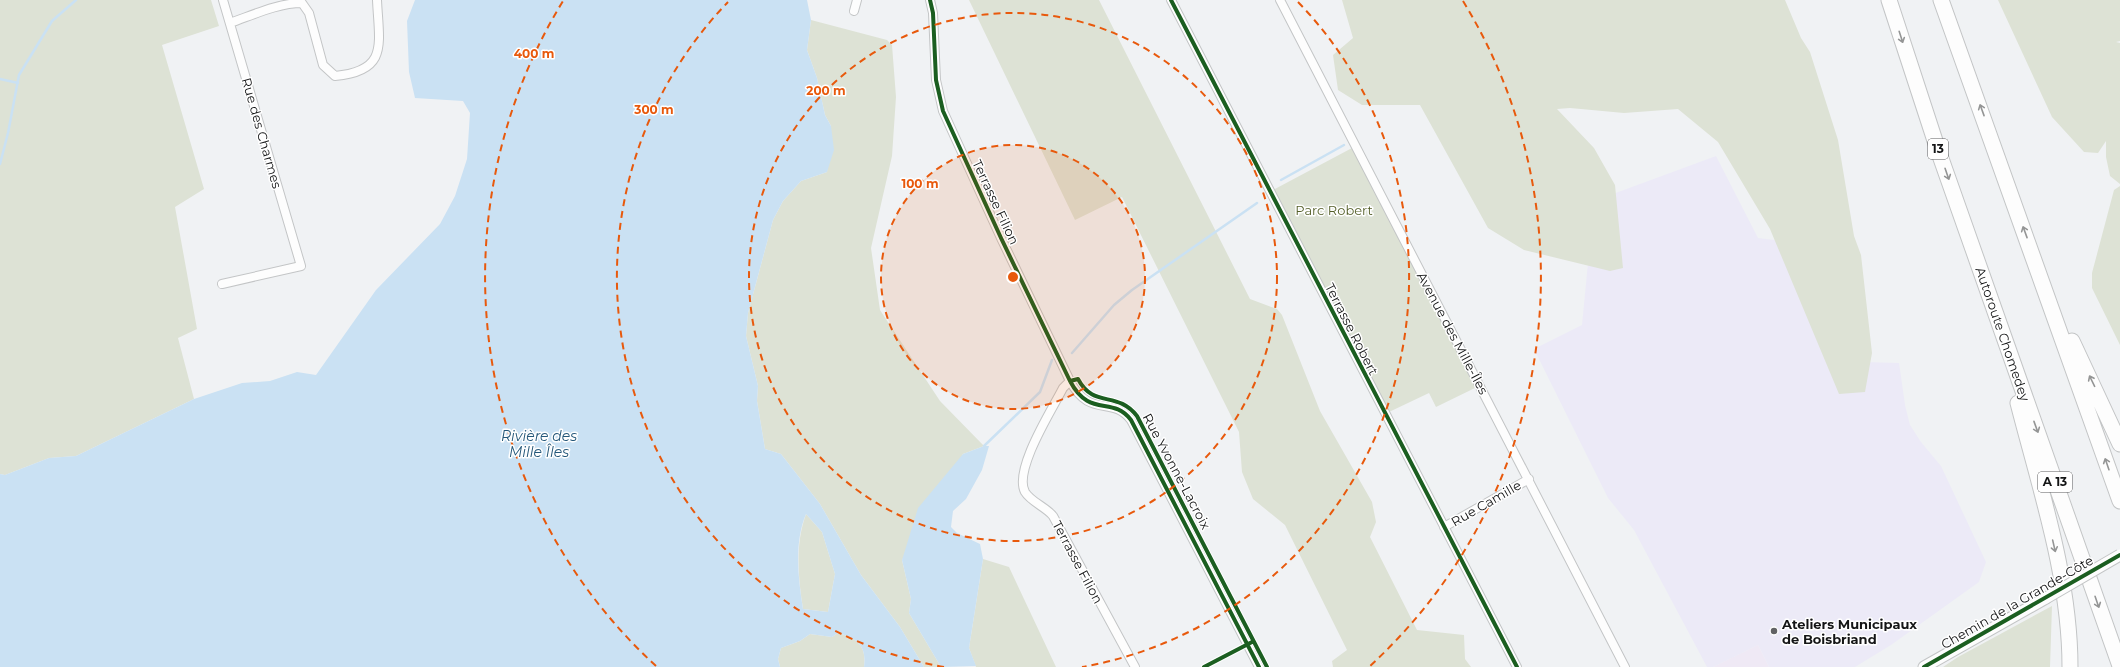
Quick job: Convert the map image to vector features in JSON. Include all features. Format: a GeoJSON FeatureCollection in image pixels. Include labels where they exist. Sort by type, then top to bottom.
{"type":"FeatureCollection","features":[{"type":"Feature","properties":{"kind":"highway","name":"Autoroute Chomedey"},"geometry":{"type":"LineString","coordinates":[[1889,0],[1933,136],[2120,666]]}},
{"type":"Feature","properties":{"kind":"highway"},"geometry":{"type":"LineString","coordinates":[[1941,0],[2120,501]]}},
{"type":"Feature","properties":{"kind":"highway"},"geometry":{"type":"LineString","coordinates":[[2038,269],[2120,444]]}},
{"type":"Feature","properties":{"kind":"highway"},"geometry":{"type":"LineString","coordinates":[[1990,297],[2055,547],[2065,606],[2070,667]]}},
{"type":"Feature","properties":{"kind":"main road","name":"Chemin de la Grande-Côte"},"geometry":{"type":"LineString","coordinates":[[1924,667],[2120,555]]}},
{"type":"Feature","properties":{"kind":"street","name":"Rue des Charmes"},"geometry":{"type":"LineString","coordinates":[[222,284],[301,266],[223,0]]}},
{"type":"Feature","properties":{"kind":"street"},"geometry":{"type":"LineString","coordinates":[[230,23],[275,7],[292,3],[302,3],[309,13],[323,65],[335,76],[353,74],[371,66],[377,54],[379,32],[377,0]]}},
{"type":"Feature","properties":{"kind":"street"},"geometry":{"type":"LineString","coordinates":[[854,11],[857,0]]}},
{"type":"Feature","properties":{"kind":"street","name":"Terrasse Filion"},"geometry":{"type":"LineString","coordinates":[[930,0],[933,13],[936,80],[943,111],[956,143],[1070,380],[1063,388],[1035,443],[1024,473],[1024,490],[1053,516],[1135,667]]}},
{"type":"Feature","properties":{"kind":"street","name":"Terrasse Robert"},"geometry":{"type":"LineString","coordinates":[[1171,0],[1516,667]]}},
{"type":"Feature","properties":{"kind":"street","name":"Avenue des Mille-Îles"},"geometry":{"type":"LineString","coordinates":[[1280,0],[1625,667]]}},
{"type":"Feature","properties":{"kind":"street","name":"Rue Yvonne-Lacroix"},"geometry":{"type":"LineString","coordinates":[[1070,380],[1075,390],[1088,402],[1116,408],[1124,412],[1131,420],[1259,667]]}},
{"type":"Feature","properties":{"kind":"street","name":"Rue Camille"},"geometry":{"type":"LineString","coordinates":[[1444,527],[1529,479]]}},
{"type":"Feature","properties":{"kind":"shaded area"},"geometry":{"type":"Polygon","coordinates":[[[1716,156],[1758,238],[1805,244],[1863,362],[1899,363],[1905,405],[1910,425],[1921,442],[1941,466],[1986,562],[1979,582],[1891,645],[1855,667],[1769,667],[1758,645],[1713,667],[1707,667],[1634,530],[1608,498],[1534,349],[1582,325],[1594,201],[1716,156]]]}},
{"type":"Feature","properties":{"kind":"shaded area"},"geometry":{"type":"Polygon","coordinates":[[[1758,645],[1769,667],[1713,667],[1758,645]]]}},
{"type":"Feature","properties":{"kind":"green space"},"geometry":{"type":"Polygon","coordinates":[[[0,0],[211,0],[219,26],[162,45],[204,189],[175,207],[197,329],[178,338],[194,399],[76,456],[49,458],[5,475],[0,474],[0,0]]]}},
{"type":"Feature","properties":{"kind":"green space"},"geometry":{"type":"Polygon","coordinates":[[[969,0],[1099,0],[1250,299],[1277,309],[1282,315],[1320,411],[1372,502],[1376,522],[1370,537],[1417,630],[1464,635],[1465,659],[1471,667],[1333,667],[1332,661],[1347,650],[1285,525],[1253,499],[1242,472],[1239,432],[1122,197],[1075,220],[969,0]]]}},
{"type":"Feature","properties":{"kind":"green space"},"geometry":{"type":"Polygon","coordinates":[[[1342,0],[1785,0],[1801,38],[1810,52],[1838,140],[1854,236],[1861,255],[1872,353],[1865,392],[1839,394],[1770,229],[1718,142],[1678,109],[1624,113],[1570,108],[1557,109],[1594,148],[1615,185],[1623,268],[1610,271],[1524,250],[1488,228],[1420,105],[1362,105],[1338,90],[1333,55],[1353,38],[1342,0]]]}},
{"type":"Feature","properties":{"kind":"green space"},"geometry":{"type":"Polygon","coordinates":[[[1998,0],[2120,0],[2120,41],[2116,42],[2120,43],[2120,184],[2110,176],[2106,157],[2106,141],[2098,153],[2084,152],[2052,117],[1998,0]]]}},
{"type":"Feature","properties":{"kind":"green space"},"geometry":{"type":"Polygon","coordinates":[[[811,20],[887,40],[892,45],[896,97],[892,156],[871,248],[880,310],[940,401],[984,446],[963,454],[902,560],[911,599],[909,613],[941,667],[924,667],[900,627],[861,575],[820,504],[781,454],[765,449],[757,401],[758,386],[746,336],[748,313],[773,220],[783,201],[801,181],[827,172],[831,126],[825,115],[817,78],[807,50],[811,20]]]}},
{"type":"Feature","properties":{"kind":"green space","name":"Parc Robert"},"geometry":{"type":"Polygon","coordinates":[[[1352,148],[1477,387],[1436,407],[1429,393],[1389,412],[1273,190],[1352,148]]]}},
{"type":"Feature","properties":{"kind":"green space"},"geometry":{"type":"Polygon","coordinates":[[[2120,186],[2120,345],[2092,288],[2092,273],[2114,190],[2120,186]]]}},
{"type":"Feature","properties":{"kind":"green space"},"geometry":{"type":"Polygon","coordinates":[[[806,514],[822,532],[835,574],[828,612],[803,609],[798,561],[800,537],[806,514]]]}},
{"type":"Feature","properties":{"kind":"green space"},"geometry":{"type":"Polygon","coordinates":[[[983,559],[1009,567],[1056,667],[976,667],[969,648],[983,559]]]}},
{"type":"Feature","properties":{"kind":"green space"},"geometry":{"type":"Polygon","coordinates":[[[2052,606],[2050,667],[1943,667],[1958,657],[2052,606]]]}},
{"type":"Feature","properties":{"kind":"green space"},"geometry":{"type":"Polygon","coordinates":[[[838,633],[850,637],[859,644],[864,654],[864,667],[780,667],[778,659],[781,648],[800,641],[810,634],[832,637],[838,633]]]}},
{"type":"Feature","properties":{"kind":"water","name":"Rivière des Mille Îles"},"geometry":{"type":"Polygon","coordinates":[[[415,0],[807,0],[811,20],[807,50],[817,78],[825,115],[831,126],[834,150],[827,172],[801,181],[783,201],[773,220],[748,313],[746,336],[758,386],[757,401],[765,449],[781,454],[820,504],[861,575],[900,627],[924,667],[864,667],[864,654],[859,644],[850,637],[838,633],[832,637],[810,634],[800,641],[781,648],[778,659],[780,667],[0,667],[0,474],[5,475],[49,458],[76,456],[194,399],[242,383],[270,381],[297,372],[316,375],[376,290],[440,224],[455,196],[467,159],[470,113],[463,101],[415,98],[409,72],[407,21],[415,0]],[[806,514],[802,525],[798,549],[798,561],[803,609],[828,612],[835,574],[822,532],[806,514]]]}},
{"type":"Feature","properties":{"kind":"water"},"geometry":{"type":"Polygon","coordinates":[[[984,446],[989,446],[982,470],[966,499],[953,511],[951,527],[957,533],[980,544],[983,559],[969,648],[976,666],[941,667],[909,613],[911,599],[902,560],[918,508],[963,454],[984,446]]]}},
{"type":"Feature","properties":{"kind":"waterway"},"geometry":{"type":"LineString","coordinates":[[0,164],[8,133],[19,75],[52,21],[76,0]]}},
{"type":"Feature","properties":{"kind":"waterway"},"geometry":{"type":"LineString","coordinates":[[0,79],[18,83]]}},
{"type":"Feature","properties":{"kind":"waterway"},"geometry":{"type":"LineString","coordinates":[[1281,180],[1344,145]]}},
{"type":"Feature","properties":{"kind":"waterway"},"geometry":{"type":"LineString","coordinates":[[1072,353],[1114,305],[1132,290],[1257,203]]}},
{"type":"Feature","properties":{"kind":"waterway"},"geometry":{"type":"LineString","coordinates":[[984,446],[1040,392],[1052,360]]}},
{"type":"Feature","properties":{"kind":"cycle path"},"geometry":{"type":"LineString","coordinates":[[930,0],[933,13],[936,80],[943,111],[1001,238],[1070,381],[1085,400],[1116,409],[1124,413],[1131,420],[1259,667]]}},
{"type":"Feature","properties":{"kind":"cycle path"},"geometry":{"type":"LineString","coordinates":[[1171,0],[1517,667]]}},
{"type":"Feature","properties":{"kind":"cycle path"},"geometry":{"type":"LineString","coordinates":[[1070,381],[1078,379],[1084,388],[1091,394],[1122,403],[1137,416],[1267,667]]}},
{"type":"Feature","properties":{"kind":"cycle path"},"geometry":{"type":"LineString","coordinates":[[1924,667],[2120,555]]}},
{"type":"Feature","properties":{"kind":"cycle path"},"geometry":{"type":"LineString","coordinates":[[1204,667],[1252,642]]}},
{"type":"Feature","properties":{"kind":"place","name":"Ateliers Municipaux de Boisbriand"},"geometry":{"type":"Point","coordinates":[1774,631]}}]}
